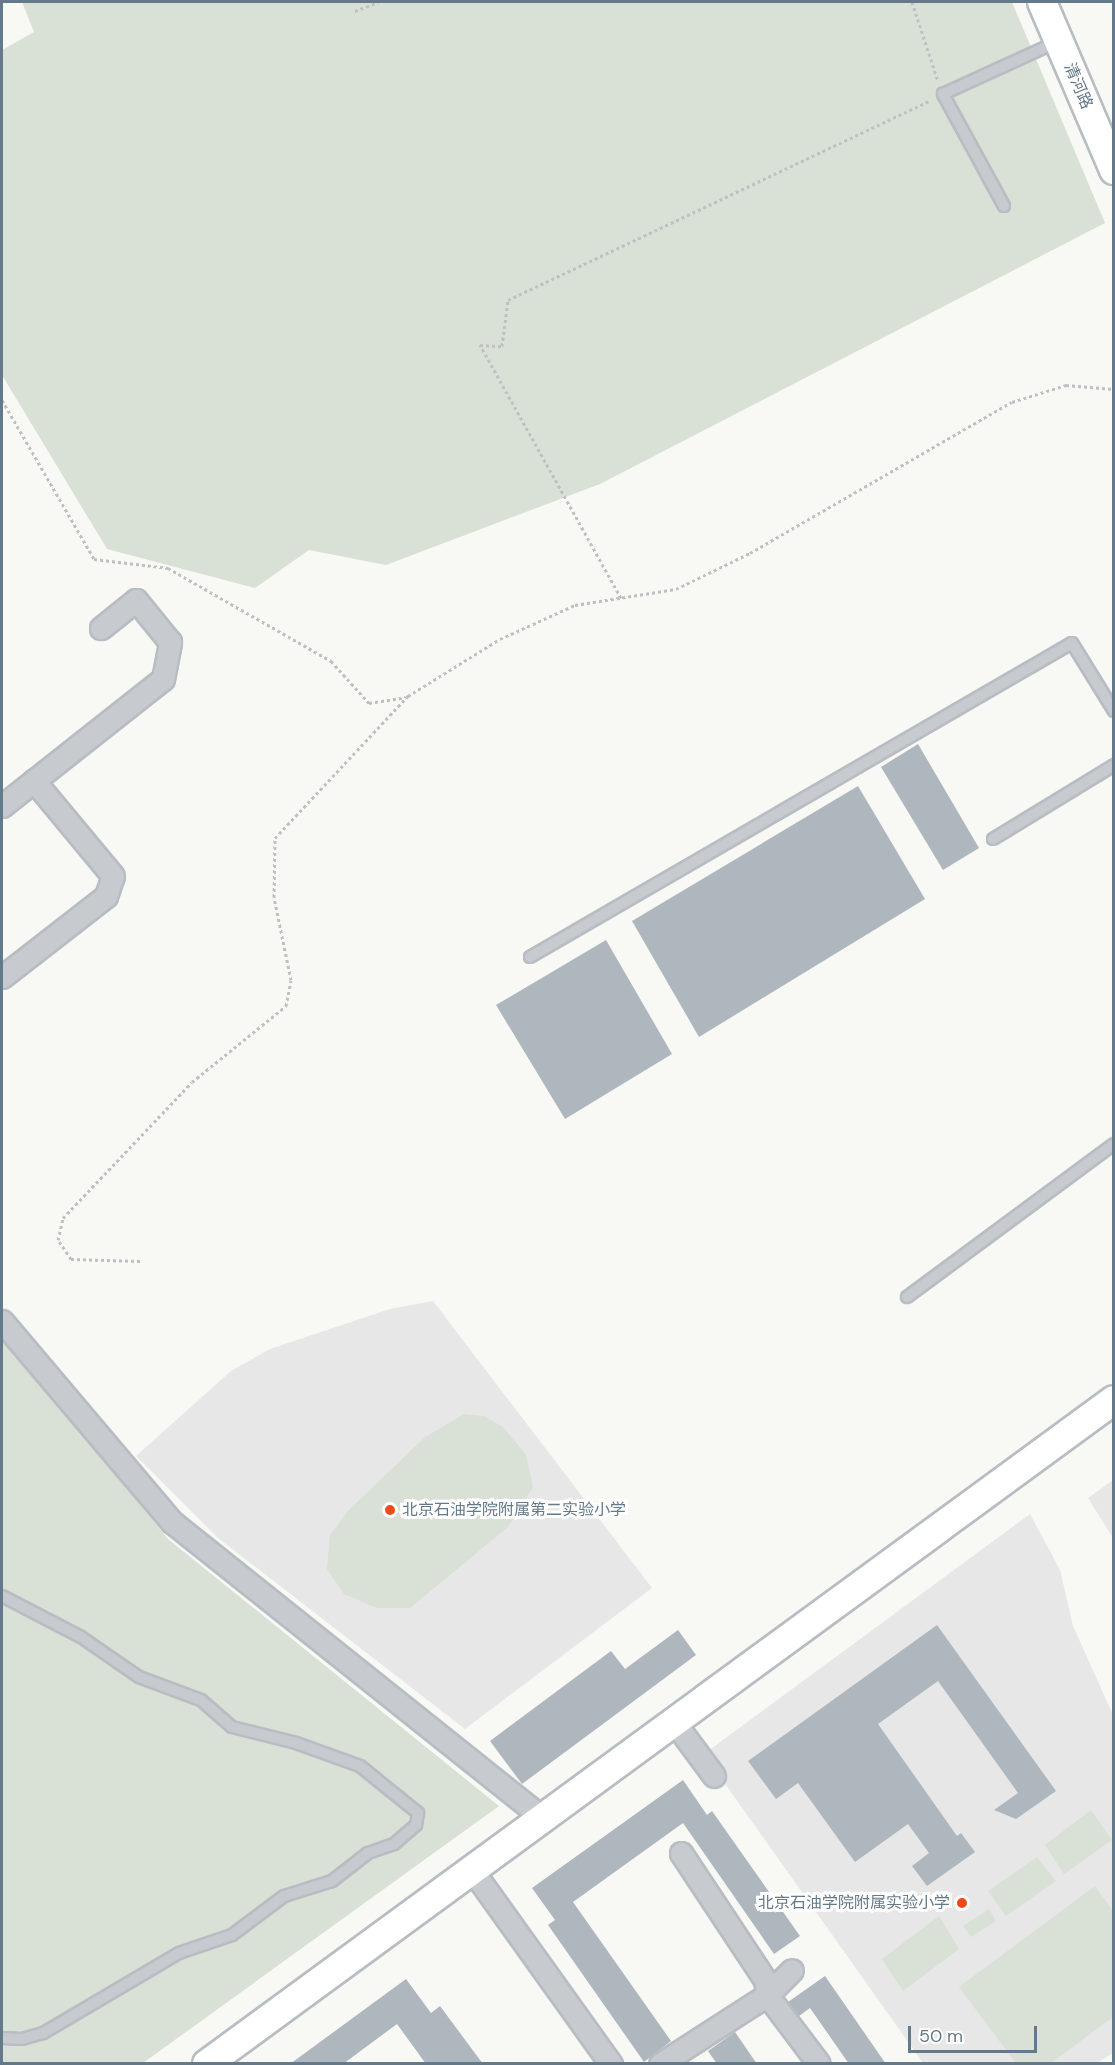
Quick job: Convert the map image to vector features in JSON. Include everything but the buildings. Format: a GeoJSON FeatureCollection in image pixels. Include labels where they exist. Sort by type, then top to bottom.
{"type":"FeatureCollection","features":[{"type":"Feature","properties":{"kind":"street","name":"清河路"},"geometry":{"type":"LineString","coordinates":[[1042,2],[1113,170]]}},
{"type":"Feature","properties":{"kind":"street"},"geometry":{"type":"LineString","coordinates":[[2,806],[163,679],[170,642],[136,600],[101,628]]}},
{"type":"Feature","properties":{"kind":"street"},"geometry":{"type":"LineString","coordinates":[[2,977],[106,896],[113,876],[34,781]]}},
{"type":"Feature","properties":{"kind":"street"},"geometry":{"type":"LineString","coordinates":[[2,1321],[172,1522],[543,1818]]}},
{"type":"Feature","properties":{"kind":"street"},"geometry":{"type":"LineString","coordinates":[[207,2064],[1113,1400]]}},
{"type":"Feature","properties":{"kind":"street"},"geometry":{"type":"LineString","coordinates":[[674,1722],[714,1776]]}},
{"type":"Feature","properties":{"kind":"street"},"geometry":{"type":"LineString","coordinates":[[681,1853],[765,1980],[767,1995],[819,2064]]}},
{"type":"Feature","properties":{"kind":"street"},"geometry":{"type":"LineString","coordinates":[[472,1870],[611,2064]]}},
{"type":"Feature","properties":{"kind":"street"},"geometry":{"type":"LineString","coordinates":[[660,2064],[685,2056],[767,1995],[792,1970]]}},
{"type":"Feature","properties":{"kind":"lane"},"geometry":{"type":"LineString","coordinates":[[1004,206],[943,94],[1059,41]]}},
{"type":"Feature","properties":{"kind":"lane"},"geometry":{"type":"LineString","coordinates":[[530,957],[1072,643],[1113,711]]}},
{"type":"Feature","properties":{"kind":"lane"},"geometry":{"type":"LineString","coordinates":[[993,839],[1113,765]]}},
{"type":"Feature","properties":{"kind":"lane"},"geometry":{"type":"LineString","coordinates":[[907,1297],[1113,1144]]}},
{"type":"Feature","properties":{"kind":"lane"},"geometry":{"type":"LineString","coordinates":[[2,1596],[81,1637],[139,1677],[201,1700],[232,1727],[296,1743],[360,1766],[418,1813],[416,1825],[394,1844],[368,1853],[332,1881],[284,1896],[232,1935],[179,1953],[43,2033],[22,2039],[2,2038]]}},
{"type":"Feature","properties":{"kind":"path"},"geometry":{"type":"LineString","coordinates":[[355,11],[378,2]]}},
{"type":"Feature","properties":{"kind":"path"},"geometry":{"type":"LineString","coordinates":[[621,598],[480,345],[502,346],[508,300],[943,94],[912,2]]}},
{"type":"Feature","properties":{"kind":"path"},"geometry":{"type":"LineString","coordinates":[[140,1261],[71,1259],[58,1240],[63,1218],[192,1082],[286,1006],[291,980],[280,940],[274,897],[275,837],[408,696],[500,639],[575,605],[676,589],[750,553],[1012,402],[1066,385],[1113,389]]}},
{"type":"Feature","properties":{"kind":"path"},"geometry":{"type":"LineString","coordinates":[[2,400],[94,559],[168,568],[331,661],[369,703],[408,696]]}},
{"type":"Feature","properties":{"kind":"shaded area"},"geometry":{"type":"Polygon","coordinates":[[[22,2],[1012,2],[1105,223],[600,484],[386,565],[309,550],[255,588],[107,549],[2,375],[2,50],[34,32],[22,2]]]}},
{"type":"Feature","properties":{"kind":"shaded area","name":"北京石油学院附属第二实验小学"},"geometry":{"type":"Polygon","coordinates":[[[433,1301],[652,1588],[465,1729],[218,1538],[136,1456],[231,1371],[270,1349],[390,1309],[433,1301]]]}},
{"type":"Feature","properties":{"kind":"shaded area"},"geometry":{"type":"Polygon","coordinates":[[[2,1336],[168,1539],[499,1806],[143,2063],[2,2063],[2,1336]]]}},
{"type":"Feature","properties":{"kind":"shaded area"},"geometry":{"type":"Polygon","coordinates":[[[464,1414],[484,1416],[503,1427],[526,1455],[533,1487],[508,1527],[410,1608],[377,1608],[344,1594],[327,1569],[330,1535],[348,1511],[424,1438],[464,1414]]]}},
{"type":"Feature","properties":{"kind":"shaded area"},"geometry":{"type":"Polygon","coordinates":[[[1113,1480],[1113,1538],[1088,1498],[1113,1480]]]}},
{"type":"Feature","properties":{"kind":"shaded area","name":"北京石油学院附属实验小学"},"geometry":{"type":"Polygon","coordinates":[[[1030,1514],[1060,1570],[1073,1626],[1113,1715],[1113,2053],[1097,2063],[923,2063],[704,1754],[1030,1514]]]}},
{"type":"Feature","properties":{"kind":"shaded area"},"geometry":{"type":"Polygon","coordinates":[[[1091,1810],[1112,1840],[1064,1874],[1045,1845],[1091,1810]]]}},
{"type":"Feature","properties":{"kind":"shaded area"},"geometry":{"type":"Polygon","coordinates":[[[1037,1857],[1056,1881],[1006,1916],[988,1891],[1037,1857]]]}},
{"type":"Feature","properties":{"kind":"shaded area"},"geometry":{"type":"Polygon","coordinates":[[[1095,1886],[1113,1911],[1113,2017],[1051,2063],[1016,2063],[959,1987],[1095,1886]]]}},
{"type":"Feature","properties":{"kind":"shaded area"},"geometry":{"type":"Polygon","coordinates":[[[989,1909],[996,1921],[971,1937],[963,1926],[989,1909]]]}},
{"type":"Feature","properties":{"kind":"shaded area"},"geometry":{"type":"Polygon","coordinates":[[[939,1916],[959,1949],[903,1991],[882,1959],[939,1916]]]}},
{"type":"Feature","properties":{"kind":"place","name":"北京石油学院附属第二实验小学"},"geometry":{"type":"Point","coordinates":[390,1510]}},
{"type":"Feature","properties":{"kind":"place","name":"北京石油学院附属实验小学"},"geometry":{"type":"Point","coordinates":[962,1903]}}]}
